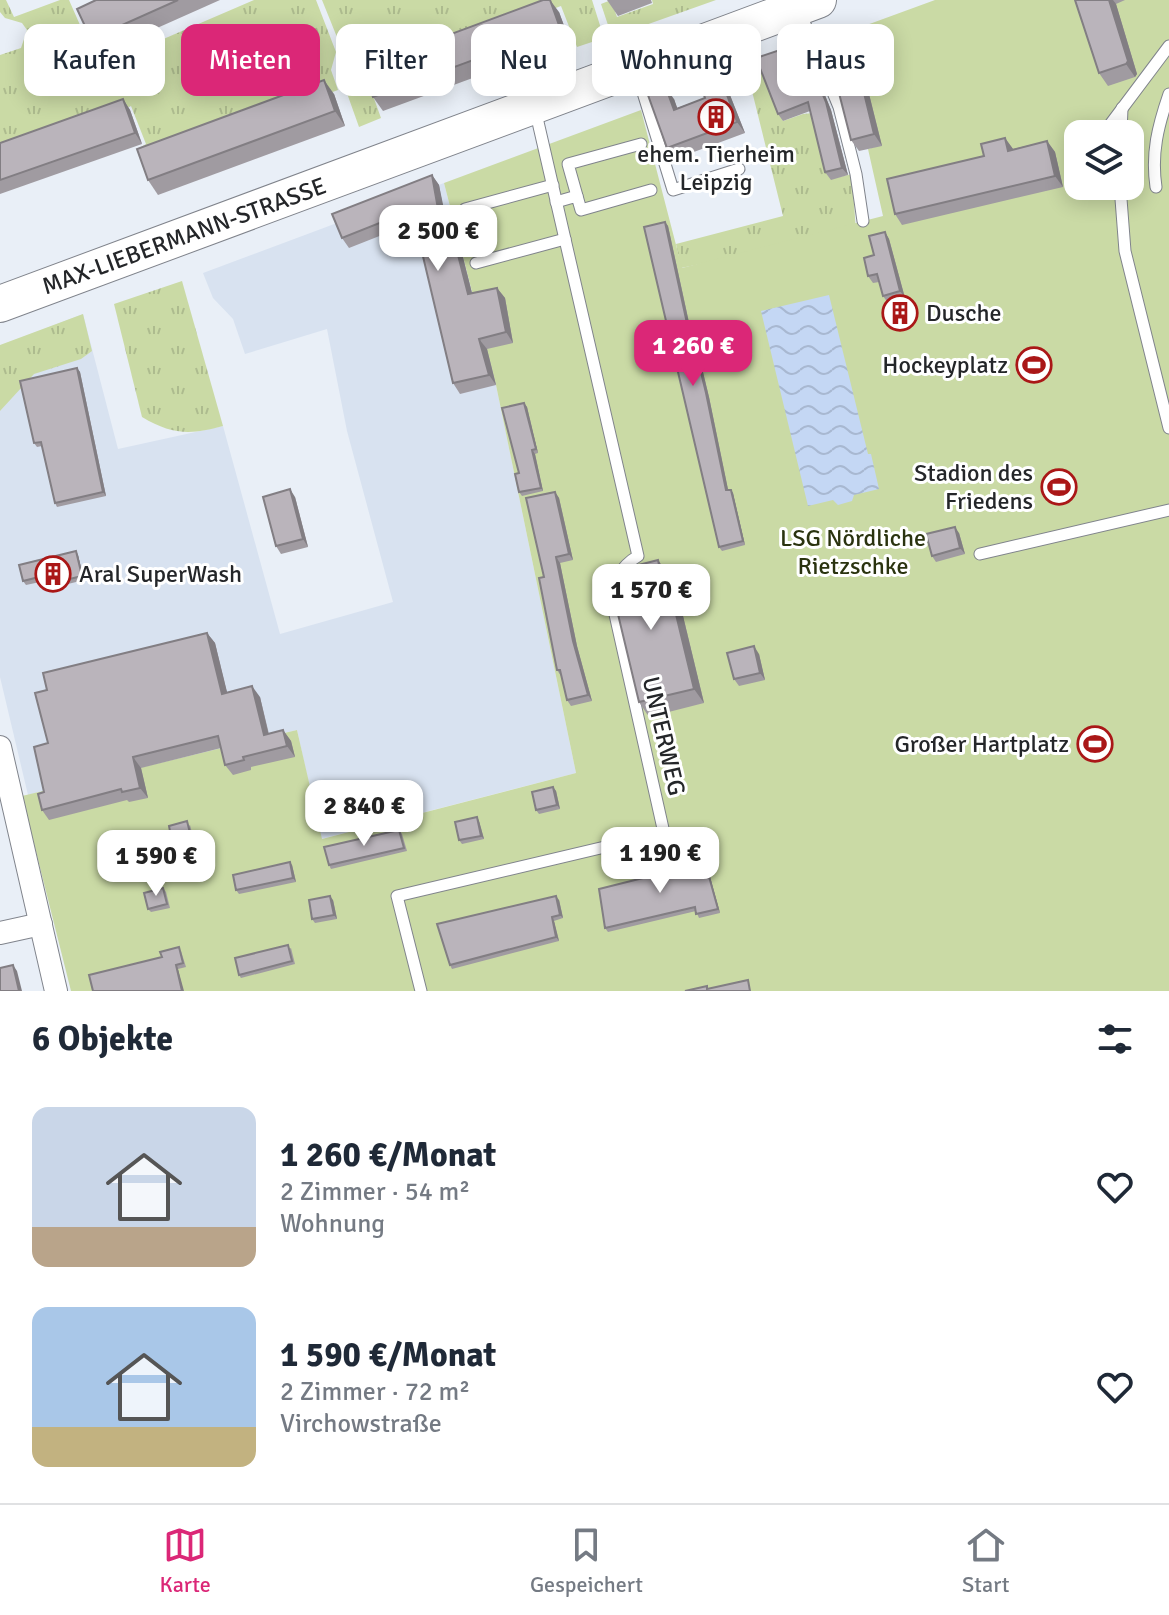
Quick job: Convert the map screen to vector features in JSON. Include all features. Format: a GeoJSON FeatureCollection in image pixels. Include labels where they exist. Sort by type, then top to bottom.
{"type":"FeatureCollection","features":[{"type":"Feature","properties":{"kind":"main road","name":"MAX-LIEBERMANN-STRASSE"},"geometry":{"type":"LineString","coordinates":[[755,24],[808,4]]}},
{"type":"Feature","properties":{"kind":"main road","name":"MAX-LIEBERMANN-STRASSE"},"geometry":{"type":"LineString","coordinates":[[0,304],[592,85]]}},
{"type":"Feature","properties":{"kind":"street"},"geometry":{"type":"LineString","coordinates":[[0,747],[56,991]]}},
{"type":"Feature","properties":{"kind":"street"},"geometry":{"type":"LineString","coordinates":[[0,933],[41,924]]}},
{"type":"Feature","properties":{"kind":"lane"},"geometry":{"type":"LineString","coordinates":[[808,4],[856,174],[863,221]]}},
{"type":"Feature","properties":{"kind":"lane"},"geometry":{"type":"LineString","coordinates":[[1113,120],[1169,46]]}},
{"type":"Feature","properties":{"kind":"lane"},"geometry":{"type":"LineString","coordinates":[[1156,187],[1153,163],[1157,130],[1169,94]]}},
{"type":"Feature","properties":{"kind":"lane"},"geometry":{"type":"LineString","coordinates":[[644,96],[673,190],[739,169]]}},
{"type":"Feature","properties":{"kind":"lane","name":"UNTERWEG"},"geometry":{"type":"LineString","coordinates":[[421,991],[397,896],[664,833],[612,601],[616,578],[625,565],[638,556],[534,107]]}},
{"type":"Feature","properties":{"kind":"lane"},"geometry":{"type":"LineString","coordinates":[[1122,108],[1122,120]]}},
{"type":"Feature","properties":{"kind":"lane"},"geometry":{"type":"LineString","coordinates":[[641,144],[568,164],[581,210],[651,190]]}},
{"type":"Feature","properties":{"kind":"lane"},"geometry":{"type":"LineString","coordinates":[[465,209],[553,185]]}},
{"type":"Feature","properties":{"kind":"lane"},"geometry":{"type":"LineString","coordinates":[[556,202],[577,196]]}},
{"type":"Feature","properties":{"kind":"lane"},"geometry":{"type":"LineString","coordinates":[[1121,200],[1125,251],[1169,428]]}},
{"type":"Feature","properties":{"kind":"lane"},"geometry":{"type":"LineString","coordinates":[[476,263],[565,239]]}},
{"type":"Feature","properties":{"kind":"lane"},"geometry":{"type":"LineString","coordinates":[[980,554],[1169,510]]}},
{"type":"Feature","properties":{"kind":"shaded area"},"geometry":{"type":"Polygon","coordinates":[[[444,183],[496,385],[576,773],[321,839],[297,730],[28,795],[0,677],[0,346],[83,314],[118,449],[223,426],[280,634],[393,602],[347,431],[327,329],[245,354],[233,319],[213,298],[203,273],[444,183]]]}},
{"type":"Feature","properties":{"kind":"green space"},"geometry":{"type":"Polygon","coordinates":[[[0,0],[6,0],[14,17],[60,0],[69,0],[80,24],[24,26],[5,18],[0,12],[0,0]]]}},
{"type":"Feature","properties":{"kind":"green space"},"geometry":{"type":"Polygon","coordinates":[[[254,0],[316,0],[336,52],[331,70],[336,91],[146,161],[141,147],[146,144],[131,106],[0,153],[0,55],[21,48],[24,39],[24,96],[165,96],[165,38],[181,31],[181,96],[320,96],[320,24],[198,24],[254,0]]]}},
{"type":"Feature","properties":{"kind":"green space"},"geometry":{"type":"Polygon","coordinates":[[[322,0],[592,0],[600,24],[592,24],[592,42],[577,47],[576,24],[568,24],[561,6],[513,24],[471,24],[471,40],[455,46],[455,24],[336,24],[336,35],[322,0]]]}},
{"type":"Feature","properties":{"kind":"green space"},"geometry":{"type":"Polygon","coordinates":[[[611,0],[617,17],[653,4],[652,0],[716,0],[649,24],[608,24],[601,4],[611,0]]]}},
{"type":"Feature","properties":{"kind":"green space","name":"LSG Nördliche Rietzschke"},"geometry":{"type":"Polygon","coordinates":[[[935,0],[1169,0],[1169,991],[71,991],[22,796],[297,730],[322,839],[576,773],[496,385],[444,183],[641,110],[682,268],[883,216],[868,149],[881,145],[869,96],[894,96],[894,24],[869,24],[935,0]]]}},
{"type":"Feature","properties":{"kind":"green space"},"geometry":{"type":"Polygon","coordinates":[[[761,65],[783,121],[814,113],[831,179],[852,174],[856,232],[681,268],[676,244],[783,216],[753,96],[761,96],[761,65]]]}},
{"type":"Feature","properties":{"kind":"green space"},"geometry":{"type":"Polygon","coordinates":[[[348,96],[373,96],[381,118],[359,127],[348,96]]]}},
{"type":"Feature","properties":{"kind":"green space"},"geometry":{"type":"Polygon","coordinates":[[[182,281],[223,426],[191,432],[172,430],[142,417],[114,304],[182,281]]]}},
{"type":"Feature","properties":{"kind":"green space"},"geometry":{"type":"Polygon","coordinates":[[[83,314],[92,351],[81,359],[34,374],[0,411],[0,345],[83,314]]]}},
{"type":"Feature","properties":{"kind":"water"},"geometry":{"type":"Polygon","coordinates":[[[829,295],[879,489],[854,495],[852,501],[838,505],[833,500],[808,506],[761,311],[829,295]]]}},
{"type":"Feature","properties":{"kind":"building"},"geometry":{"type":"Polygon","coordinates":[[[96,0],[178,0],[124,24],[84,24],[77,9],[96,0]]]}},
{"type":"Feature","properties":{"kind":"building"},"geometry":{"type":"Polygon","coordinates":[[[550,0],[559,24],[478,24],[550,0]]]}},
{"type":"Feature","properties":{"kind":"building"},"geometry":{"type":"Polygon","coordinates":[[[1075,0],[1109,0],[1128,61],[1126,64],[1099,73],[1075,0]]]}},
{"type":"Feature","properties":{"kind":"building"},"geometry":{"type":"Polygon","coordinates":[[[471,27],[471,61],[455,67],[455,33],[471,27]]]}},
{"type":"Feature","properties":{"kind":"building"},"geometry":{"type":"Polygon","coordinates":[[[777,51],[777,96],[823,96],[842,168],[825,172],[808,102],[778,114],[761,71],[761,56],[777,51]]]}},
{"type":"Feature","properties":{"kind":"building"},"geometry":{"type":"Polygon","coordinates":[[[324,80],[335,111],[148,180],[137,149],[281,96],[320,96],[320,81],[324,80]]]}},
{"type":"Feature","properties":{"kind":"building","name":"ehem. Tierheim Leipzig"},"geometry":{"type":"Polygon","coordinates":[[[648,96],[669,96],[674,110],[705,98],[727,96],[737,122],[667,148],[648,96]]]}},
{"type":"Feature","properties":{"kind":"building"},"geometry":{"type":"Polygon","coordinates":[[[840,96],[865,96],[874,134],[851,140],[840,96]]]}},
{"type":"Feature","properties":{"kind":"building"},"geometry":{"type":"Polygon","coordinates":[[[123,99],[135,133],[0,180],[0,143],[123,99]]]}},
{"type":"Feature","properties":{"kind":"building"},"geometry":{"type":"Polygon","coordinates":[[[1005,138],[1008,151],[1047,141],[1055,176],[895,214],[887,179],[984,156],[981,144],[1005,138]]]}},
{"type":"Feature","properties":{"kind":"building"},"geometry":{"type":"Polygon","coordinates":[[[432,175],[438,209],[446,208],[468,294],[497,288],[506,332],[479,339],[489,375],[453,383],[412,210],[342,238],[332,214],[432,175]]]}},
{"type":"Feature","properties":{"kind":"building"},"geometry":{"type":"Polygon","coordinates":[[[665,222],[726,490],[731,490],[743,541],[719,547],[644,227],[665,222]]]}},
{"type":"Feature","properties":{"kind":"building"},"geometry":{"type":"Polygon","coordinates":[[[885,232],[900,291],[883,296],[877,274],[868,276],[864,258],[874,255],[869,236],[885,232]]]}},
{"type":"Feature","properties":{"kind":"building"},"geometry":{"type":"Polygon","coordinates":[[[77,368],[103,492],[55,503],[41,442],[34,443],[20,381],[77,368]]]}},
{"type":"Feature","properties":{"kind":"building"},"geometry":{"type":"Polygon","coordinates":[[[524,403],[536,449],[532,450],[541,488],[519,492],[515,474],[519,473],[502,408],[524,403]]]}},
{"type":"Feature","properties":{"kind":"building"},"geometry":{"type":"Polygon","coordinates":[[[290,489],[303,539],[276,546],[263,497],[290,489]]]}},
{"type":"Feature","properties":{"kind":"building"},"geometry":{"type":"Polygon","coordinates":[[[555,492],[569,554],[556,557],[573,641],[588,695],[567,700],[560,670],[557,670],[539,578],[544,577],[526,498],[555,492]]]}},
{"type":"Feature","properties":{"kind":"building"},"geometry":{"type":"Polygon","coordinates":[[[955,527],[960,548],[932,556],[926,534],[955,527]]]}},
{"type":"Feature","properties":{"kind":"building","name":"Aral SuperWash"},"geometry":{"type":"Polygon","coordinates":[[[76,551],[82,576],[41,586],[39,577],[23,581],[19,565],[76,551]]]}},
{"type":"Feature","properties":{"kind":"building"},"geometry":{"type":"Polygon","coordinates":[[[658,560],[661,574],[666,573],[694,689],[639,702],[611,585],[618,583],[615,571],[658,560]]]}},
{"type":"Feature","properties":{"kind":"building"},"geometry":{"type":"Polygon","coordinates":[[[207,633],[222,694],[252,686],[264,735],[283,730],[287,746],[225,765],[218,736],[133,757],[140,788],[122,792],[121,789],[42,810],[38,794],[44,792],[34,747],[48,743],[35,693],[47,690],[43,673],[207,633]]]}},
{"type":"Feature","properties":{"kind":"building"},"geometry":{"type":"Polygon","coordinates":[[[754,646],[760,673],[734,679],[727,653],[754,646]]]}},
{"type":"Feature","properties":{"kind":"building"},"geometry":{"type":"Polygon","coordinates":[[[553,787],[557,805],[536,810],[532,792],[553,787]]]}},
{"type":"Feature","properties":{"kind":"building"},"geometry":{"type":"Polygon","coordinates":[[[477,817],[481,836],[459,840],[455,822],[477,817]]]}},
{"type":"Feature","properties":{"kind":"building"},"geometry":{"type":"Polygon","coordinates":[[[187,821],[191,837],[172,842],[169,826],[187,821]]]}},
{"type":"Feature","properties":{"kind":"building"},"geometry":{"type":"Polygon","coordinates":[[[399,830],[404,848],[329,865],[324,847],[399,830]]]}},
{"type":"Feature","properties":{"kind":"building"},"geometry":{"type":"Polygon","coordinates":[[[703,855],[718,909],[696,914],[695,907],[605,928],[599,889],[683,868],[681,860],[703,855]]]}},
{"type":"Feature","properties":{"kind":"building"},"geometry":{"type":"Polygon","coordinates":[[[290,862],[293,878],[236,890],[233,875],[290,862]]]}},
{"type":"Feature","properties":{"kind":"building"},"geometry":{"type":"Polygon","coordinates":[[[163,888],[167,904],[148,909],[144,893],[163,888]]]}},
{"type":"Feature","properties":{"kind":"building"},"geometry":{"type":"Polygon","coordinates":[[[330,896],[334,915],[312,919],[309,900],[330,896]]]}},
{"type":"Feature","properties":{"kind":"building"},"geometry":{"type":"Polygon","coordinates":[[[556,896],[560,915],[552,917],[556,937],[450,965],[437,924],[556,896]]]}},
{"type":"Feature","properties":{"kind":"building"},"geometry":{"type":"Polygon","coordinates":[[[288,945],[292,961],[239,975],[235,958],[288,945]]]}},
{"type":"Feature","properties":{"kind":"building"},"geometry":{"type":"Polygon","coordinates":[[[179,947],[183,963],[176,965],[182,991],[93,991],[89,975],[162,957],[160,952],[179,947]]]}},
{"type":"Feature","properties":{"kind":"building"},"geometry":{"type":"Polygon","coordinates":[[[13,965],[19,991],[0,991],[0,968],[13,965]]]}},
{"type":"Feature","properties":{"kind":"building"},"geometry":{"type":"Polygon","coordinates":[[[748,980],[750,991],[685,991],[707,986],[707,989],[748,980]]]}},
{"type":"Feature","properties":{"kind":"place","name":"ehem. Tierheim Leipzig"},"geometry":{"type":"Point","coordinates":[716,117]}},
{"type":"Feature","properties":{"kind":"place","name":"Dusche"},"geometry":{"type":"Point","coordinates":[900,313]}},
{"type":"Feature","properties":{"kind":"place","name":"Hockeyplatz"},"geometry":{"type":"Point","coordinates":[1034,365]}},
{"type":"Feature","properties":{"kind":"place","name":"Stadion des Friedens"},"geometry":{"type":"Point","coordinates":[1059,487]}},
{"type":"Feature","properties":{"kind":"place","name":"Aral SuperWash"},"geometry":{"type":"Point","coordinates":[53,574]}},
{"type":"Feature","properties":{"kind":"place","name":"Großer Hartplatz"},"geometry":{"type":"Point","coordinates":[1095,744]}}]}
